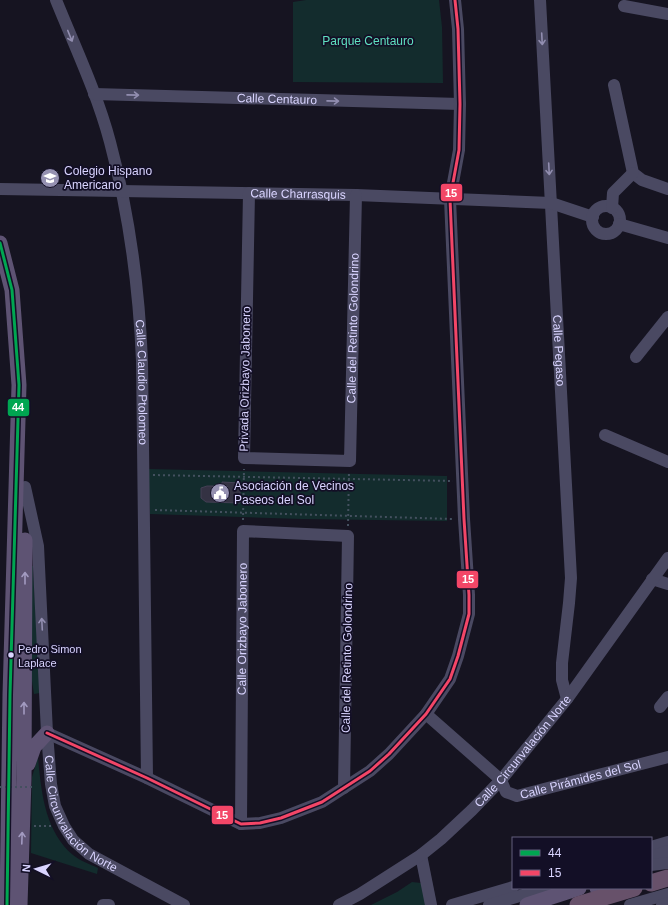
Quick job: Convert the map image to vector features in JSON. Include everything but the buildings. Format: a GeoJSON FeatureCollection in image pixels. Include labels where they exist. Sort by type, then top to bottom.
{"type":"FeatureCollection","features":[{"type":"Feature","properties":{"kind":"highway"},"geometry":{"type":"LineString","coordinates":[[652,883],[668,878]]}},
{"type":"Feature","properties":{"kind":"highway"},"geometry":{"type":"LineString","coordinates":[[578,905],[631,889]]}},
{"type":"Feature","properties":{"kind":"main road"},"geometry":{"type":"LineString","coordinates":[[0,243],[12,290],[19,385],[10,695],[7,905]]}},
{"type":"Feature","properties":{"kind":"main road"},"geometry":{"type":"LineString","coordinates":[[18,453],[25,487],[29,783]]}},
{"type":"Feature","properties":{"kind":"main road"},"geometry":{"type":"LineString","coordinates":[[20,905],[29,783],[29,759],[34,747],[47,733]]}},
{"type":"Feature","properties":{"kind":"main road"},"geometry":{"type":"LineString","coordinates":[[527,905],[576,889]]}},
{"type":"Feature","properties":{"kind":"street","name":"Calle Claudio Ptolomeo"},"geometry":{"type":"LineString","coordinates":[[56,0],[94,94],[110,141],[121,191],[138,296],[141,329],[144,474],[147,778]]}},
{"type":"Feature","properties":{"kind":"street"},"geometry":{"type":"LineString","coordinates":[[47,733],[147,778],[241,824],[260,823],[281,818],[322,802],[370,771],[389,754],[426,714],[450,679],[462,644],[469,614],[450,199],[459,150],[460,104],[458,29],[455,0]]}},
{"type":"Feature","properties":{"kind":"street","name":"Calle Pegaso"},"geometry":{"type":"LineString","coordinates":[[540,0],[571,578],[562,663],[562,680],[567,699]]}},
{"type":"Feature","properties":{"kind":"street"},"geometry":{"type":"LineString","coordinates":[[624,6],[668,14]]}},
{"type":"Feature","properties":{"kind":"street"},"geometry":{"type":"LineString","coordinates":[[614,85],[633,173],[642,180],[668,189]]}},
{"type":"Feature","properties":{"kind":"street","name":"Calle Centauro"},"geometry":{"type":"LineString","coordinates":[[94,94],[460,104]]}},
{"type":"Feature","properties":{"kind":"street"},"geometry":{"type":"LineString","coordinates":[[612,208],[614,193],[633,173]]}},
{"type":"Feature","properties":{"kind":"street","name":"Calle Charrasquis"},"geometry":{"type":"LineString","coordinates":[[0,189],[356,195],[551,203],[593,217]]}},
{"type":"Feature","properties":{"kind":"street","name":"Privada Orizbayo Jabonero"},"geometry":{"type":"LineString","coordinates":[[249,193],[244,458],[350,462]]}},
{"type":"Feature","properties":{"kind":"street","name":"Calle del Retinto Golondrino"},"geometry":{"type":"LineString","coordinates":[[350,462],[356,195]]}},
{"type":"Feature","properties":{"kind":"street"},"geometry":{"type":"LineString","coordinates":[[600,208],[612,208],[618,214],[619,224],[614,231],[605,234],[597,230],[593,222],[593,217],[600,208]]}},
{"type":"Feature","properties":{"kind":"street"},"geometry":{"type":"LineString","coordinates":[[619,224],[668,238]]}},
{"type":"Feature","properties":{"kind":"street"},"geometry":{"type":"LineString","coordinates":[[636,358],[668,317]]}},
{"type":"Feature","properties":{"kind":"street"},"geometry":{"type":"LineString","coordinates":[[605,435],[668,462]]}},
{"type":"Feature","properties":{"kind":"street","name":"Calle Circunvalación Norte"},"geometry":{"type":"LineString","coordinates":[[25,487],[38,546],[47,733],[51,784],[55,806],[64,826],[73,840],[89,854],[184,905]]}},
{"type":"Feature","properties":{"kind":"street"},"geometry":{"type":"LineString","coordinates":[[243,531],[344,536]]}},
{"type":"Feature","properties":{"kind":"street","name":"Calle Orizbayo Jabonero"},"geometry":{"type":"LineString","coordinates":[[241,824],[243,531]]}},
{"type":"Feature","properties":{"kind":"street","name":"Calle del Retinto Golondrino"},"geometry":{"type":"LineString","coordinates":[[344,536],[348,580],[344,788]]}},
{"type":"Feature","properties":{"kind":"street","name":"Calle Circunvalación Norte"},"geometry":{"type":"LineString","coordinates":[[339,905],[360,894],[421,855],[441,839],[472,810],[501,780],[567,699],[668,558]]}},
{"type":"Feature","properties":{"kind":"street"},"geometry":{"type":"LineString","coordinates":[[652,579],[668,584]]}},
{"type":"Feature","properties":{"kind":"street"},"geometry":{"type":"LineString","coordinates":[[660,707],[668,697]]}},
{"type":"Feature","properties":{"kind":"street","name":"Calle Pirámides del Sol"},"geometry":{"type":"LineString","coordinates":[[426,714],[501,780],[506,792],[517,796],[668,757]]}},
{"type":"Feature","properties":{"kind":"street"},"geometry":{"type":"LineString","coordinates":[[652,847],[668,842]]}},
{"type":"Feature","properties":{"kind":"street"},"geometry":{"type":"LineString","coordinates":[[652,857],[668,851]]}},
{"type":"Feature","properties":{"kind":"street"},"geometry":{"type":"LineString","coordinates":[[421,855],[431,905]]}},
{"type":"Feature","properties":{"kind":"street"},"geometry":{"type":"LineString","coordinates":[[652,865],[668,863]]}},
{"type":"Feature","properties":{"kind":"street"},"geometry":{"type":"LineString","coordinates":[[452,905],[512,887]]}},
{"type":"Feature","properties":{"kind":"street"},"geometry":{"type":"LineString","coordinates":[[490,905],[544,889]]}},
{"type":"Feature","properties":{"kind":"street"},"geometry":{"type":"LineString","coordinates":[[630,905],[668,894]]}},
{"type":"Feature","properties":{"kind":"street"},"geometry":{"type":"LineString","coordinates":[[662,905],[668,903]]}},
{"type":"Feature","properties":{"kind":"street"},"geometry":{"type":"LineString","coordinates":[[104,905],[109,905]]}},
{"type":"Feature","properties":{"kind":"path"},"geometry":{"type":"LineString","coordinates":[[243,531],[244,458]]}},
{"type":"Feature","properties":{"kind":"path"},"geometry":{"type":"LineString","coordinates":[[344,536],[349,516],[350,462]]}},
{"type":"Feature","properties":{"kind":"path"},"geometry":{"type":"LineString","coordinates":[[144,474],[439,481]]}},
{"type":"Feature","properties":{"kind":"path"},"geometry":{"type":"LineString","coordinates":[[144,510],[464,519]]}},
{"type":"Feature","properties":{"kind":"path"},"geometry":{"type":"LineString","coordinates":[[0,787],[29,783]]}},
{"type":"Feature","properties":{"kind":"path"},"geometry":{"type":"LineString","coordinates":[[34,826],[64,826]]}},
{"type":"Feature","properties":{"kind":"green space","name":"Parque Centauro"},"geometry":{"type":"Polygon","coordinates":[[[306,0],[439,0],[442,27],[443,83],[293,82],[293,2],[306,0]]]}},
{"type":"Feature","properties":{"kind":"green space"},"geometry":{"type":"Polygon","coordinates":[[[148,469],[447,476],[447,521],[301,519],[150,514],[148,469]]]}},
{"type":"Feature","properties":{"kind":"green space"},"geometry":{"type":"Polygon","coordinates":[[[30,566],[33,566],[40,693],[34,694],[31,675],[30,566]]]}},
{"type":"Feature","properties":{"kind":"green space"},"geometry":{"type":"Polygon","coordinates":[[[38,757],[46,810],[56,835],[73,855],[98,868],[97,874],[31,853],[32,777],[38,757]]]}},
{"type":"Feature","properties":{"kind":"green space"},"geometry":{"type":"Polygon","coordinates":[[[412,882],[421,883],[426,905],[371,905],[397,892],[412,882]]]}},
{"type":"Feature","properties":{"kind":"transit line","name":"15"},"geometry":{"type":"LineString","coordinates":[[47,733],[147,778],[241,824],[260,823],[281,818],[322,802],[370,771],[389,754],[426,714],[450,679],[458,656],[469,614],[450,199],[459,150],[460,104],[458,29],[455,0]]}},
{"type":"Feature","properties":{"kind":"transit line","name":"44"},"geometry":{"type":"LineString","coordinates":[[0,243],[12,290],[19,385],[10,695],[7,905]]}},
{"type":"Feature","properties":{"kind":"place","name":"Colegio Hispano Americano"},"geometry":{"type":"Point","coordinates":[50,178]}},
{"type":"Feature","properties":{"kind":"place","name":"Asociación de Vecinos Paseos del Sol"},"geometry":{"type":"Point","coordinates":[220,493]}},
{"type":"Feature","properties":{"kind":"place","name":"Pedro Simon Laplace"},"geometry":{"type":"Point","coordinates":[11,655]}}]}
